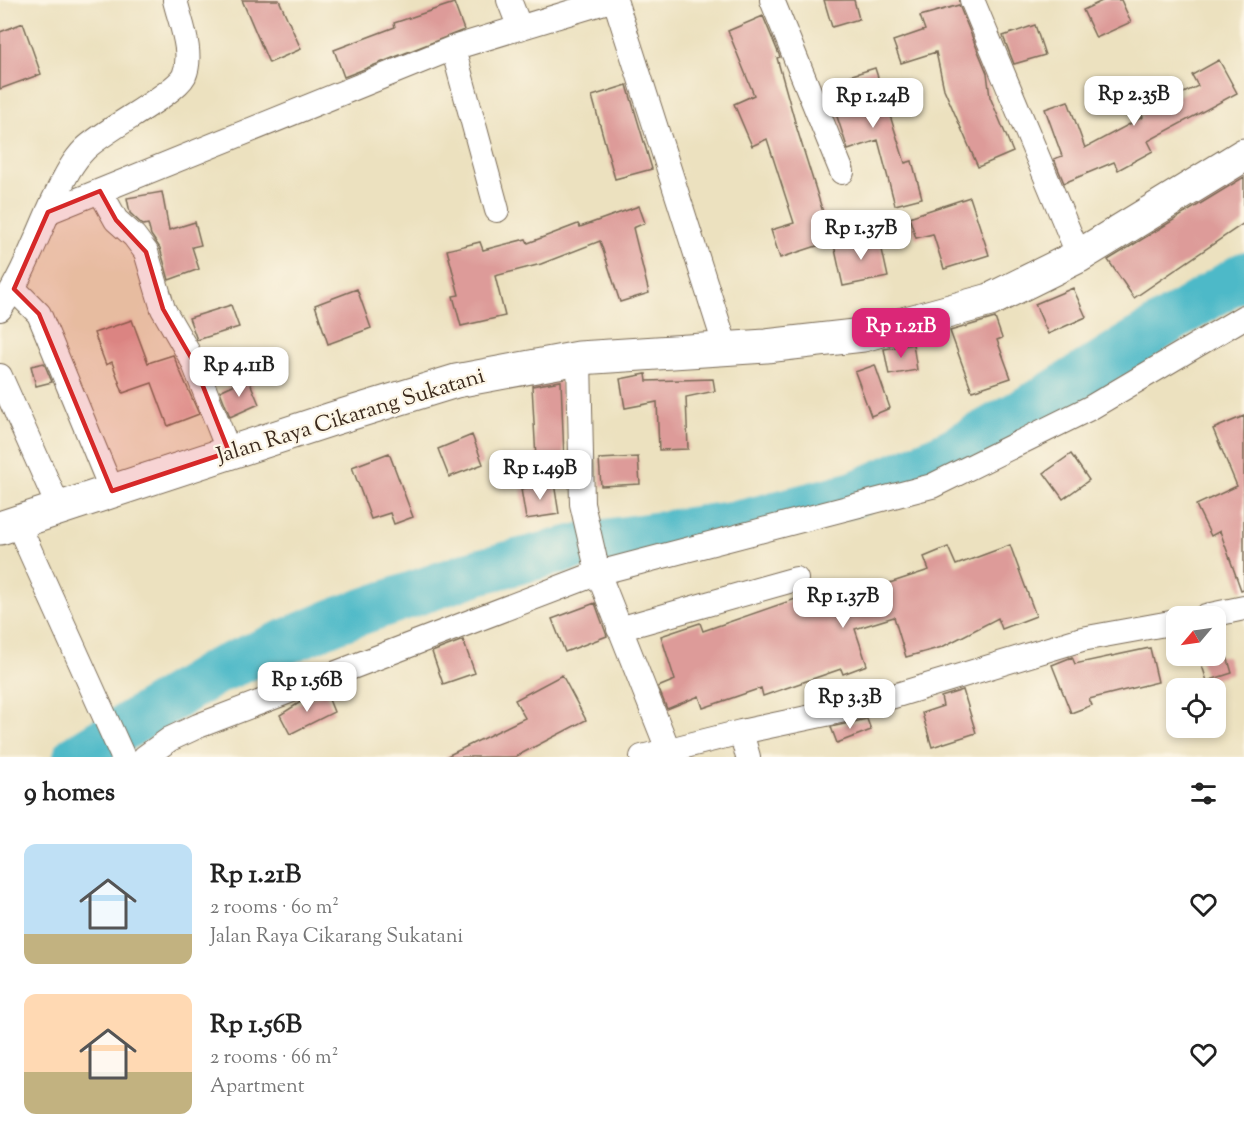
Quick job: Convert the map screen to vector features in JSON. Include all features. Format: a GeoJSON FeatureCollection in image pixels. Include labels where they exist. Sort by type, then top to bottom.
{"type":"FeatureCollection","features":[{"type":"Feature","properties":{"kind":"main road","name":"Jalan Raya Cikarang Sukatani"},"geometry":{"type":"LineString","coordinates":[[9,525],[229,452],[456,381],[579,358],[726,348],[863,335],[990,300],[1079,256],[1244,155]]}},
{"type":"Feature","properties":{"kind":"street"},"geometry":{"type":"LineString","coordinates":[[0,309],[14,289],[68,171],[84,150],[107,131],[157,100],[183,77],[188,52],[175,0]]}},
{"type":"Feature","properties":{"kind":"street"},"geometry":{"type":"LineString","coordinates":[[509,0],[520,28]]}},
{"type":"Feature","properties":{"kind":"street"},"geometry":{"type":"LineString","coordinates":[[48,212],[453,48],[613,0],[726,348]]}},
{"type":"Feature","properties":{"kind":"street"},"geometry":{"type":"LineString","coordinates":[[772,0],[842,172]]}},
{"type":"Feature","properties":{"kind":"street"},"geometry":{"type":"LineString","coordinates":[[972,0],[1079,256]]}},
{"type":"Feature","properties":{"kind":"street"},"geometry":{"type":"LineString","coordinates":[[453,48],[497,210]]}},
{"type":"Feature","properties":{"kind":"street"},"geometry":{"type":"LineString","coordinates":[[100,191],[116,220],[134,236],[146,252],[163,309],[193,361],[229,452]]}},
{"type":"Feature","properties":{"kind":"street"},"geometry":{"type":"LineString","coordinates":[[14,289],[39,314],[112,491]]}},
{"type":"Feature","properties":{"kind":"street"},"geometry":{"type":"LineString","coordinates":[[145,757],[170,739],[198,726],[597,568],[932,486],[1090,408],[1244,317]]}},
{"type":"Feature","properties":{"kind":"street"},"geometry":{"type":"LineString","coordinates":[[579,358],[582,504],[597,568],[619,629],[656,755],[741,732],[854,708],[1082,639],[1166,624]]}},
{"type":"Feature","properties":{"kind":"street"},"geometry":{"type":"LineString","coordinates":[[0,376],[59,508]]}},
{"type":"Feature","properties":{"kind":"street"},"geometry":{"type":"LineString","coordinates":[[9,525],[91,686],[123,757]]}},
{"type":"Feature","properties":{"kind":"street"},"geometry":{"type":"LineString","coordinates":[[619,629],[796,579]]}},
{"type":"Feature","properties":{"kind":"street"},"geometry":{"type":"LineString","coordinates":[[1226,612],[1244,608]]}},
{"type":"Feature","properties":{"kind":"street"},"geometry":{"type":"LineString","coordinates":[[741,732],[748,757]]}},
{"type":"Feature","properties":{"kind":"highlighted area"},"geometry":{"type":"Polygon","coordinates":[[[100,191],[116,220],[146,252],[163,309],[193,361],[229,452],[112,491],[39,314],[14,289],[48,212],[100,191]]]}},
{"type":"Feature","properties":{"kind":"building"},"geometry":{"type":"Polygon","coordinates":[[[242,0],[279,0],[301,49],[269,63],[242,0]]]}},
{"type":"Feature","properties":{"kind":"building"},"geometry":{"type":"Polygon","coordinates":[[[824,0],[854,0],[859,19],[832,27],[824,0]]]}},
{"type":"Feature","properties":{"kind":"building"},"geometry":{"type":"Polygon","coordinates":[[[1104,0],[1121,0],[1131,22],[1096,38],[1083,10],[1104,0]]]}},
{"type":"Feature","properties":{"kind":"building"},"geometry":{"type":"Polygon","coordinates":[[[454,3],[464,30],[344,77],[334,50],[395,27],[394,23],[454,3]]]}},
{"type":"Feature","properties":{"kind":"building"},"geometry":{"type":"Polygon","coordinates":[[[959,5],[987,73],[990,97],[1013,152],[978,167],[944,89],[936,52],[901,63],[893,41],[925,30],[920,16],[959,5]]]}},
{"type":"Feature","properties":{"kind":"building"},"geometry":{"type":"Polygon","coordinates":[[[763,16],[780,57],[777,58],[797,129],[832,241],[780,258],[771,230],[794,223],[767,139],[752,146],[734,104],[754,95],[728,31],[763,16]]]}},
{"type":"Feature","properties":{"kind":"building"},"geometry":{"type":"Polygon","coordinates":[[[23,23],[41,74],[0,89],[0,32],[23,23]]]}},
{"type":"Feature","properties":{"kind":"building"},"geometry":{"type":"Polygon","coordinates":[[[1035,25],[1045,55],[1014,64],[1003,36],[1035,25]]]}},
{"type":"Feature","properties":{"kind":"building"},"geometry":{"type":"Polygon","coordinates":[[[1219,60],[1237,93],[1148,141],[1153,151],[1118,170],[1114,162],[1064,183],[1054,159],[1062,156],[1045,109],[1068,101],[1085,148],[1143,117],[1141,114],[1198,86],[1192,75],[1219,60]]]}},
{"type":"Feature","properties":{"kind":"building"},"geometry":{"type":"Polygon","coordinates":[[[875,68],[905,163],[912,161],[922,198],[895,205],[878,140],[848,150],[826,83],[875,68]]]}},
{"type":"Feature","properties":{"kind":"building"},"geometry":{"type":"Polygon","coordinates":[[[627,85],[652,169],[615,179],[592,96],[627,85]]]}},
{"type":"Feature","properties":{"kind":"building"},"geometry":{"type":"Polygon","coordinates":[[[1244,177],[1244,223],[1134,298],[1108,260],[1244,177]]]}},
{"type":"Feature","properties":{"kind":"building"},"geometry":{"type":"Polygon","coordinates":[[[162,192],[169,230],[195,222],[201,245],[192,247],[199,269],[169,280],[160,248],[151,235],[148,224],[143,225],[130,213],[127,198],[162,192]]]}},
{"type":"Feature","properties":{"kind":"building"},"geometry":{"type":"Polygon","coordinates":[[[970,197],[989,255],[944,269],[933,234],[916,238],[909,217],[970,197]]]}},
{"type":"Feature","properties":{"kind":"building"},"geometry":{"type":"Polygon","coordinates":[[[639,206],[645,223],[633,228],[649,293],[620,302],[600,241],[541,264],[495,276],[505,316],[461,326],[453,296],[459,295],[447,250],[480,242],[483,250],[526,239],[528,243],[578,224],[580,227],[639,206]]]}},
{"type":"Feature","properties":{"kind":"building"},"geometry":{"type":"Polygon","coordinates":[[[879,236],[888,277],[843,286],[834,245],[879,236]]]}},
{"type":"Feature","properties":{"kind":"building"},"geometry":{"type":"Polygon","coordinates":[[[1073,288],[1086,317],[1048,334],[1035,304],[1073,288]]]}},
{"type":"Feature","properties":{"kind":"building"},"geometry":{"type":"Polygon","coordinates":[[[357,289],[371,328],[328,344],[315,305],[357,289]]]}},
{"type":"Feature","properties":{"kind":"building"},"geometry":{"type":"Polygon","coordinates":[[[231,305],[239,327],[197,340],[189,318],[231,305]]]}},
{"type":"Feature","properties":{"kind":"building"},"geometry":{"type":"Polygon","coordinates":[[[995,318],[1002,338],[997,340],[1011,378],[972,391],[950,331],[995,318]]]}},
{"type":"Feature","properties":{"kind":"building"},"geometry":{"type":"Polygon","coordinates":[[[132,320],[148,363],[173,355],[199,414],[168,426],[152,383],[123,393],[112,362],[106,365],[94,333],[132,320]]]}},
{"type":"Feature","properties":{"kind":"building"},"geometry":{"type":"Polygon","coordinates":[[[913,344],[917,370],[889,375],[884,349],[913,344]]]}},
{"type":"Feature","properties":{"kind":"building"},"geometry":{"type":"Polygon","coordinates":[[[44,363],[52,382],[36,386],[31,366],[44,363]]]}},
{"type":"Feature","properties":{"kind":"building"},"geometry":{"type":"Polygon","coordinates":[[[875,365],[890,408],[871,416],[855,372],[875,365]]]}},
{"type":"Feature","properties":{"kind":"building"},"geometry":{"type":"Polygon","coordinates":[[[646,374],[647,381],[713,379],[715,391],[686,397],[688,449],[659,450],[657,402],[625,408],[620,379],[646,374]]]}},
{"type":"Feature","properties":{"kind":"building"},"geometry":{"type":"Polygon","coordinates":[[[248,378],[259,404],[230,417],[220,391],[248,378]]]}},
{"type":"Feature","properties":{"kind":"building"},"geometry":{"type":"Polygon","coordinates":[[[561,381],[564,458],[536,459],[532,386],[561,381]]]}},
{"type":"Feature","properties":{"kind":"building"},"geometry":{"type":"Polygon","coordinates":[[[1244,416],[1244,589],[1241,590],[1220,531],[1211,536],[1196,505],[1237,486],[1213,429],[1244,416]]]}},
{"type":"Feature","properties":{"kind":"building"},"geometry":{"type":"Polygon","coordinates":[[[472,435],[483,464],[449,477],[438,449],[472,435]]]}},
{"type":"Feature","properties":{"kind":"building"},"geometry":{"type":"Polygon","coordinates":[[[389,453],[413,517],[394,524],[390,513],[371,519],[352,467],[389,453]]]}},
{"type":"Feature","properties":{"kind":"building"},"geometry":{"type":"Polygon","coordinates":[[[1071,454],[1089,480],[1063,499],[1044,473],[1071,454]]]}},
{"type":"Feature","properties":{"kind":"building"},"geometry":{"type":"Polygon","coordinates":[[[638,457],[640,484],[601,486],[599,459],[638,457]]]}},
{"type":"Feature","properties":{"kind":"building"},"geometry":{"type":"Polygon","coordinates":[[[554,483],[559,514],[526,519],[521,489],[554,483]]]}},
{"type":"Feature","properties":{"kind":"building"},"geometry":{"type":"Polygon","coordinates":[[[1010,545],[1036,616],[1002,629],[998,618],[942,647],[906,657],[894,617],[855,629],[867,665],[843,674],[841,669],[763,696],[761,688],[703,708],[699,696],[667,709],[658,687],[675,680],[661,636],[700,623],[703,631],[833,586],[838,600],[929,570],[924,557],[948,547],[956,565],[1010,545]]]}},
{"type":"Feature","properties":{"kind":"building"},"geometry":{"type":"Polygon","coordinates":[[[595,603],[607,636],[565,652],[552,619],[595,603]]]}},
{"type":"Feature","properties":{"kind":"building"},"geometry":{"type":"Polygon","coordinates":[[[463,640],[475,673],[443,684],[432,652],[463,640]]]}},
{"type":"Feature","properties":{"kind":"building"},"geometry":{"type":"Polygon","coordinates":[[[1150,648],[1158,682],[1089,699],[1092,705],[1071,713],[1052,665],[1072,657],[1075,664],[1150,648]]]}},
{"type":"Feature","properties":{"kind":"building"},"geometry":{"type":"Polygon","coordinates":[[[1227,656],[1232,673],[1216,678],[1206,678],[1202,666],[1226,666],[1227,656]]]}},
{"type":"Feature","properties":{"kind":"building"},"geometry":{"type":"Polygon","coordinates":[[[562,675],[586,720],[515,757],[445,757],[525,718],[515,700],[562,675]]]}},
{"type":"Feature","properties":{"kind":"building"},"geometry":{"type":"Polygon","coordinates":[[[963,690],[976,733],[932,747],[922,713],[943,706],[941,697],[963,690]]]}},
{"type":"Feature","properties":{"kind":"building"},"geometry":{"type":"Polygon","coordinates":[[[326,692],[334,712],[290,734],[280,715],[299,703],[326,692]]]}},
{"type":"Feature","properties":{"kind":"building"},"geometry":{"type":"Polygon","coordinates":[[[867,719],[871,730],[837,743],[831,727],[867,719]]]}},
{"type":"Feature","properties":{"kind":"waterway"},"geometry":{"type":"LineString","coordinates":[[76,757],[217,671],[335,621],[477,572],[584,545],[745,522],[854,494],[948,453],[1039,402],[1244,275]]}}]}
